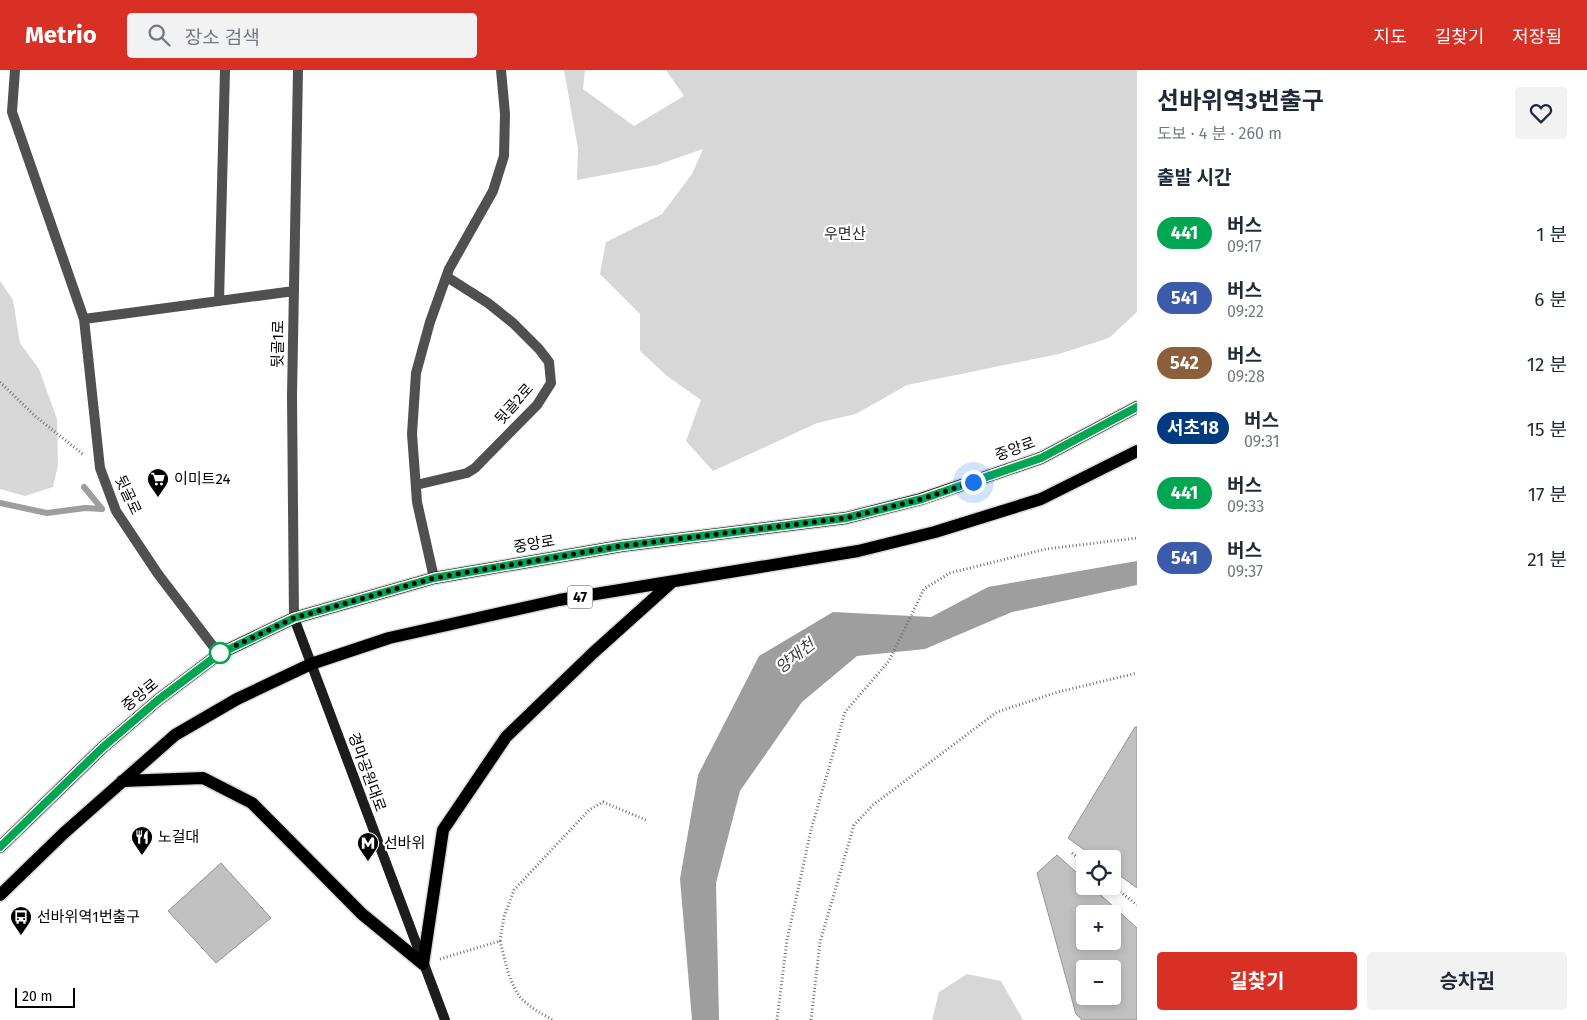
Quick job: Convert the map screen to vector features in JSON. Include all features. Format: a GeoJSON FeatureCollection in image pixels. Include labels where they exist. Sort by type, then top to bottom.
{"type":"FeatureCollection","features":[{"type":"Feature","properties":{"kind":"main road","name":"중앙로"},"geometry":{"type":"LineString","coordinates":[[0,847],[102,748],[158,700],[219,654],[294,618],[434,578],[621,546],[856,515],[922,499],[1041,458],[1137,407]]}},
{"type":"Feature","properties":{"kind":"main road","name":"47"},"geometry":{"type":"LineString","coordinates":[[0,895],[64,833],[174,735],[238,699],[311,664],[389,638],[559,600],[858,551],[935,532],[1041,499],[1137,451]]}},
{"type":"Feature","properties":{"kind":"main road"},"geometry":{"type":"LineString","coordinates":[[423,964],[443,830],[506,737],[593,653],[673,581]]}},
{"type":"Feature","properties":{"kind":"main road"},"geometry":{"type":"LineString","coordinates":[[122,781],[203,778],[252,803],[362,914],[423,964]]}},
{"type":"Feature","properties":{"kind":"street","name":"뒷골로"},"geometry":{"type":"LineString","coordinates":[[15,70],[12,112],[84,319],[100,468],[116,511],[158,574],[219,654]]}},
{"type":"Feature","properties":{"kind":"street"},"geometry":{"type":"LineString","coordinates":[[219,301],[225,70]]}},
{"type":"Feature","properties":{"kind":"street","name":"뒷골1로"},"geometry":{"type":"LineString","coordinates":[[294,618],[292,396],[298,70]]}},
{"type":"Feature","properties":{"kind":"street"},"geometry":{"type":"LineString","coordinates":[[434,578],[417,502],[412,434],[416,373],[430,322],[447,277],[493,191],[504,156],[505,114],[501,70]]}},
{"type":"Feature","properties":{"kind":"street","name":"뒷골2로"},"geometry":{"type":"LineString","coordinates":[[416,485],[467,474],[537,405],[551,383],[549,362],[539,349],[513,323],[488,303],[447,277]]}},
{"type":"Feature","properties":{"kind":"street"},"geometry":{"type":"LineString","coordinates":[[84,319],[294,291]]}},
{"type":"Feature","properties":{"kind":"street","name":"경마공원대로"},"geometry":{"type":"LineString","coordinates":[[294,618],[444,1020]]}},
{"type":"Feature","properties":{"kind":"path"},"geometry":{"type":"LineString","coordinates":[[0,382],[35,416],[100,468]]}},
{"type":"Feature","properties":{"kind":"path"},"geometry":{"type":"LineString","coordinates":[[776,1020],[787,940],[811,830],[844,712],[889,661],[924,589],[950,573],[1046,549],[1137,538]]}},
{"type":"Feature","properties":{"kind":"path"},"geometry":{"type":"LineString","coordinates":[[811,1020],[820,942],[854,825],[873,805],[997,712],[1058,692],[1137,673]]}},
{"type":"Feature","properties":{"kind":"path"},"geometry":{"type":"LineString","coordinates":[[553,1020],[518,995],[507,968],[500,941],[504,917],[514,890],[589,810],[603,802],[646,820]]}},
{"type":"Feature","properties":{"kind":"path"},"geometry":{"type":"LineString","coordinates":[[1072,853],[1076,856]]}},
{"type":"Feature","properties":{"kind":"path"},"geometry":{"type":"LineString","coordinates":[[1121,892],[1137,905]]}},
{"type":"Feature","properties":{"kind":"path"},"geometry":{"type":"LineString","coordinates":[[423,964],[500,941]]}},
{"type":"Feature","properties":{"kind":"green space","name":"우면산"},"geometry":{"type":"Polygon","coordinates":[[[564,70],[585,70],[583,89],[634,126],[684,96],[666,70],[1137,70],[1137,312],[1109,338],[1059,354],[907,385],[856,414],[817,423],[713,471],[686,441],[701,400],[667,376],[640,351],[640,314],[600,274],[606,242],[662,214],[692,174],[703,149],[657,165],[577,180],[578,149],[564,70]]]}},
{"type":"Feature","properties":{"kind":"green space"},"geometry":{"type":"Polygon","coordinates":[[[0,281],[13,300],[20,343],[39,369],[57,419],[58,465],[53,487],[25,496],[0,489],[0,281]]]}},
{"type":"Feature","properties":{"kind":"green space"},"geometry":{"type":"Polygon","coordinates":[[[967,974],[1001,981],[1023,1020],[932,1020],[939,992],[967,974]]]}},
{"type":"Feature","properties":{"kind":"water","name":"양재천"},"geometry":{"type":"Polygon","coordinates":[[[1137,561],[1137,585],[1012,612],[925,649],[857,656],[802,702],[740,791],[716,883],[719,1020],[692,1020],[680,879],[698,775],[759,656],[833,612],[931,617],[988,587],[1137,561]]]}},
{"type":"Feature","properties":{"kind":"building"},"geometry":{"type":"Polygon","coordinates":[[[1135,727],[1137,727],[1137,888],[1121,876],[1121,850],[1085,850],[1068,838],[1135,727]]]}},
{"type":"Feature","properties":{"kind":"building"},"geometry":{"type":"Polygon","coordinates":[[[1057,855],[1076,872],[1076,895],[1101,895],[1112,905],[1076,905],[1076,950],[1121,950],[1121,913],[1137,928],[1137,1020],[1082,1020],[1076,1014],[1037,873],[1057,855]]]}},
{"type":"Feature","properties":{"kind":"building"},"geometry":{"type":"Polygon","coordinates":[[[221,863],[271,918],[216,963],[168,911],[221,863]]]}},
{"type":"Feature","properties":{"kind":"waterway"},"geometry":{"type":"LineString","coordinates":[[84,487],[102,509]]}},
{"type":"Feature","properties":{"kind":"waterway"},"geometry":{"type":"LineString","coordinates":[[0,503],[47,513],[85,508],[102,509]]}},
{"type":"Feature","properties":{"kind":"bus line","name":"441"},"geometry":{"type":"LineString","coordinates":[[0,847],[102,748],[158,700],[219,654],[294,618],[348,601],[434,578],[621,546],[846,518],[922,499],[1041,458],[1124,416],[1137,407]]}},
{"type":"Feature","properties":{"kind":"place","name":"이미트24"},"geometry":{"type":"Point","coordinates":[158,498]}},
{"type":"Feature","properties":{"kind":"place","name":"노걸대"},"geometry":{"type":"Point","coordinates":[142,856]}},
{"type":"Feature","properties":{"kind":"place","name":"선바위"},"geometry":{"type":"Point","coordinates":[368,862]}},
{"type":"Feature","properties":{"kind":"place","name":"선바위역1번출구"},"geometry":{"type":"Point","coordinates":[21,936]}},
{"type":"Feature","properties":{"kind":"route"},"geometry":{"type":"LineString","coordinates":[[220,653],[294,618],[348,601],[434,578],[621,546],[846,518],[922,499],[973,482]]}}]}
